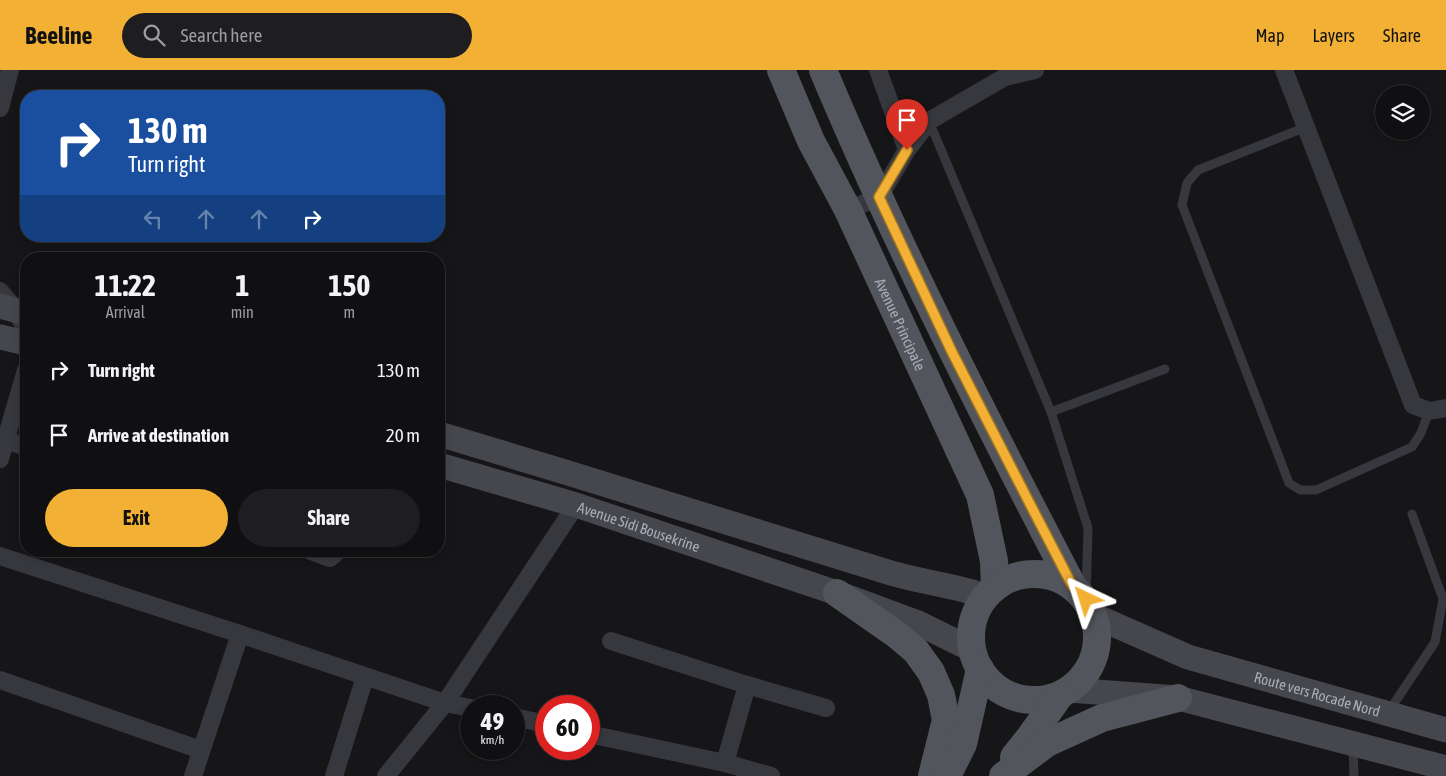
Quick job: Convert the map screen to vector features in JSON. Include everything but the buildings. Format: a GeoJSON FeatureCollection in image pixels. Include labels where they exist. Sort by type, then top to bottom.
{"type":"FeatureCollection","features":[{"type":"Feature","properties":{"kind":"main road","name":"Avenue Principale"},"geometry":{"type":"LineString","coordinates":[[781,70],[811,141],[848,210],[980,495],[994,561],[990,592]]}},
{"type":"Feature","properties":{"kind":"main road"},"geometry":{"type":"LineString","coordinates":[[823,70],[879,197],[952,352],[1084,600],[1098,637],[1094,658],[1084,676],[1064,692],[1030,738],[998,776]]}},
{"type":"Feature","properties":{"kind":"main road"},"geometry":{"type":"LineString","coordinates":[[0,337],[20,342]]}},
{"type":"Feature","properties":{"kind":"main road"},"geometry":{"type":"LineString","coordinates":[[445,436],[592,479],[900,576],[970,591],[990,592]]}},
{"type":"Feature","properties":{"kind":"main road","name":"Avenue Sidi Bousekrine"},"geometry":{"type":"LineString","coordinates":[[445,467],[576,506],[836,593]]}},
{"type":"Feature","properties":{"kind":"main road"},"geometry":{"type":"LineString","coordinates":[[947,776],[964,744],[976,659],[972,631],[976,613],[990,592],[1009,579],[1025,574],[1041,574],[1057,578],[1084,600]]}},
{"type":"Feature","properties":{"kind":"main road"},"geometry":{"type":"LineString","coordinates":[[836,593],[918,623],[976,659],[991,683],[1006,694],[1024,699],[1042,699],[1064,692],[1178,698],[1446,768]]}},
{"type":"Feature","properties":{"kind":"main road"},"geometry":{"type":"LineString","coordinates":[[836,593],[897,635],[916,651],[931,672],[941,695],[946,720],[932,776]]}},
{"type":"Feature","properties":{"kind":"main road","name":"Route vers Rocade Nord"},"geometry":{"type":"LineString","coordinates":[[1084,600],[1188,658],[1446,730]]}},
{"type":"Feature","properties":{"kind":"main road"},"geometry":{"type":"LineString","coordinates":[[1004,776],[1048,743],[1102,718],[1178,698]]}},
{"type":"Feature","properties":{"kind":"street"},"geometry":{"type":"LineString","coordinates":[[0,108],[10,70]]}},
{"type":"Feature","properties":{"kind":"street"},"geometry":{"type":"LineString","coordinates":[[878,70],[907,150]]}},
{"type":"Feature","properties":{"kind":"street"},"geometry":{"type":"LineString","coordinates":[[848,210],[879,197],[907,150],[929,121],[1005,74],[1035,70]]}},
{"type":"Feature","properties":{"kind":"street"},"geometry":{"type":"LineString","coordinates":[[1284,70],[1413,405],[1429,411],[1446,408]]}},
{"type":"Feature","properties":{"kind":"street"},"geometry":{"type":"LineString","coordinates":[[0,290],[17,315]]}},
{"type":"Feature","properties":{"kind":"street"},"geometry":{"type":"LineString","coordinates":[[0,459],[20,391]]}},
{"type":"Feature","properties":{"kind":"street"},"geometry":{"type":"LineString","coordinates":[[6,440],[20,446]]}},
{"type":"Feature","properties":{"kind":"street"},"geometry":{"type":"LineString","coordinates":[[386,776],[444,703],[576,506]]}},
{"type":"Feature","properties":{"kind":"street"},"geometry":{"type":"LineString","coordinates":[[0,556],[444,703],[460,706]]}},
{"type":"Feature","properties":{"kind":"street"},"geometry":{"type":"LineString","coordinates":[[192,776],[240,634]]}},
{"type":"Feature","properties":{"kind":"street"},"geometry":{"type":"LineString","coordinates":[[611,641],[746,685],[826,708]]}},
{"type":"Feature","properties":{"kind":"street"},"geometry":{"type":"LineString","coordinates":[[334,776],[366,677]]}},
{"type":"Feature","properties":{"kind":"street"},"geometry":{"type":"LineString","coordinates":[[0,680],[201,750]]}},
{"type":"Feature","properties":{"kind":"street"},"geometry":{"type":"LineString","coordinates":[[725,763],[746,685]]}},
{"type":"Feature","properties":{"kind":"street"},"geometry":{"type":"LineString","coordinates":[[600,736],[725,763],[748,773],[771,776]]}},
{"type":"Feature","properties":{"kind":"lane"},"geometry":{"type":"LineString","coordinates":[[929,121],[1052,412],[1088,528],[1084,600]]}},
{"type":"Feature","properties":{"kind":"lane"},"geometry":{"type":"LineString","coordinates":[[1306,127],[1198,170],[1187,183],[1182,205],[1289,483],[1300,490],[1316,490],[1412,447],[1421,433],[1429,411]]}},
{"type":"Feature","properties":{"kind":"lane"},"geometry":{"type":"LineString","coordinates":[[1052,412],[1165,369]]}},
{"type":"Feature","properties":{"kind":"lane"},"geometry":{"type":"LineString","coordinates":[[1387,713],[1435,642],[1443,599],[1412,514]]}},
{"type":"Feature","properties":{"kind":"lane"},"geometry":{"type":"LineString","coordinates":[[1353,744],[1354,776]]}},
{"type":"Feature","properties":{"kind":"route"},"geometry":{"type":"LineString","coordinates":[[907,150],[879,197],[952,352],[1030,504],[1072,585],[1086,599]]}}]}
